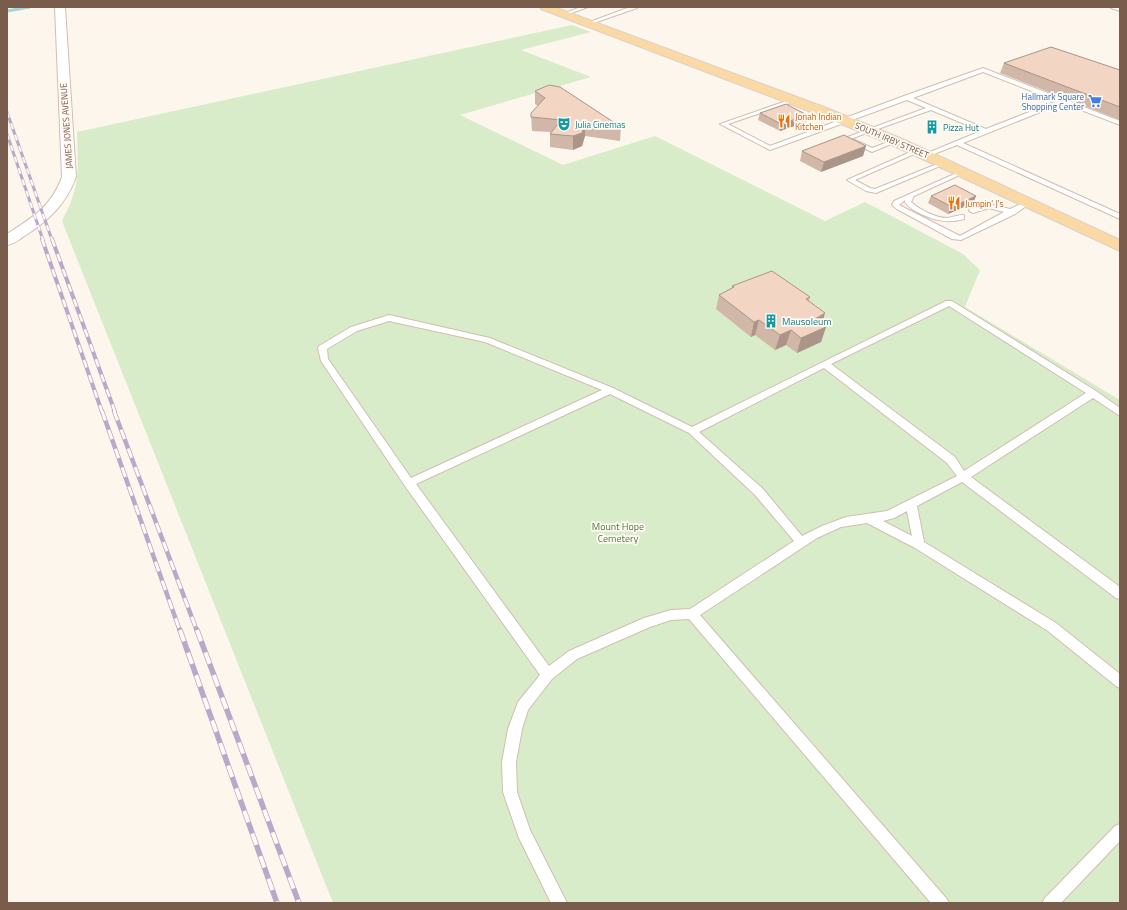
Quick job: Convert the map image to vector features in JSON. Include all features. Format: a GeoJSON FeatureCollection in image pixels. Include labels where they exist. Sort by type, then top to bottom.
{"type":"FeatureCollection","features":[{"type":"Feature","properties":{"kind":"main road","name":"SOUTH IRBY STREET"},"geometry":{"type":"LineString","coordinates":[[545,7],[870,130],[1029,202],[1120,246]]}},
{"type":"Feature","properties":{"kind":"street","name":"JAMES JONES AVENUE"},"geometry":{"type":"LineString","coordinates":[[7,241],[53,209],[65,190],[69,178],[60,7]]}},
{"type":"Feature","properties":{"kind":"lane"},"geometry":{"type":"LineString","coordinates":[[564,14],[586,7]]}},
{"type":"Feature","properties":{"kind":"lane"},"geometry":{"type":"LineString","coordinates":[[589,23],[635,8],[632,7]]}},
{"type":"Feature","properties":{"kind":"lane"},"geometry":{"type":"LineString","coordinates":[[1113,7],[1120,10]]}},
{"type":"Feature","properties":{"kind":"lane"},"geometry":{"type":"LineString","coordinates":[[794,100],[723,124],[770,148],[983,70],[1120,123]]}},
{"type":"Feature","properties":{"kind":"lane"},"geometry":{"type":"LineString","coordinates":[[906,97],[985,132]]}},
{"type":"Feature","properties":{"kind":"lane"},"geometry":{"type":"LineString","coordinates":[[944,163],[876,191],[868,190],[850,180],[922,153],[958,143],[1062,101]]}},
{"type":"Feature","properties":{"kind":"lane"},"geometry":{"type":"LineString","coordinates":[[832,144],[931,108]]}},
{"type":"Feature","properties":{"kind":"lane"},"geometry":{"type":"LineString","coordinates":[[847,138],[872,150],[895,141]]}},
{"type":"Feature","properties":{"kind":"lane"},"geometry":{"type":"LineString","coordinates":[[958,143],[1120,217]]}},
{"type":"Feature","properties":{"kind":"lane"},"geometry":{"type":"LineString","coordinates":[[963,172],[912,194],[896,202],[896,205],[899,208],[955,237],[966,237],[1029,202]]}},
{"type":"Feature","properties":{"kind":"lane"},"geometry":{"type":"LineString","coordinates":[[912,194],[908,202],[910,205],[938,219],[947,221],[961,216]]}},
{"type":"Feature","properties":{"kind":"lane"},"geometry":{"type":"LineString","coordinates":[[973,211],[989,206],[1012,212]]}},
{"type":"Feature","properties":{"kind":"lane"},"geometry":{"type":"LineString","coordinates":[[692,431],[949,302],[1093,393],[1120,413]]}},
{"type":"Feature","properties":{"kind":"lane"},"geometry":{"type":"LineString","coordinates":[[548,675],[409,483],[324,359],[322,348],[335,338],[375,321],[389,318],[487,340],[610,390],[692,431],[759,492],[801,542]]}},
{"type":"Feature","properties":{"kind":"lane"},"geometry":{"type":"LineString","coordinates":[[825,364],[951,460],[963,477],[1120,594]]}},
{"type":"Feature","properties":{"kind":"lane"},"geometry":{"type":"LineString","coordinates":[[409,483],[610,390]]}},
{"type":"Feature","properties":{"kind":"lane"},"geometry":{"type":"LineString","coordinates":[[559,903],[524,833],[510,792],[509,762],[515,729],[523,706],[548,675],[573,654],[624,631],[672,615],[692,614],[817,533],[852,520],[870,520],[890,516],[963,477],[1093,393]]}},
{"type":"Feature","properties":{"kind":"lane"},"geometry":{"type":"LineString","coordinates":[[911,504],[919,544]]}},
{"type":"Feature","properties":{"kind":"lane"},"geometry":{"type":"LineString","coordinates":[[870,520],[919,544],[1052,627],[1120,682]]}},
{"type":"Feature","properties":{"kind":"lane"},"geometry":{"type":"LineString","coordinates":[[692,614],[941,903]]}},
{"type":"Feature","properties":{"kind":"lane"},"geometry":{"type":"LineString","coordinates":[[1050,903],[1120,831]]}},
{"type":"Feature","properties":{"kind":"green space","name":"Mount Hope Cemetery"},"geometry":{"type":"Polygon","coordinates":[[[572,25],[591,32],[521,50],[591,77],[460,115],[563,165],[655,136],[825,221],[865,202],[963,254],[980,270],[965,307],[1120,400],[1120,903],[333,903],[62,221],[72,198],[77,178],[77,132],[572,25]]]}},
{"type":"Feature","properties":{"kind":"building"},"geometry":{"type":"Polygon","coordinates":[[[1051,47],[1120,70],[1120,107],[1004,63],[1051,47]]]}},
{"type":"Feature","properties":{"kind":"building"},"geometry":{"type":"Polygon","coordinates":[[[549,85],[560,87],[621,127],[585,123],[582,133],[573,136],[550,134],[561,120],[531,117],[531,113],[545,98],[535,91],[549,85]]]}},
{"type":"Feature","properties":{"kind":"building"},"geometry":{"type":"Polygon","coordinates":[[[786,104],[807,115],[781,124],[760,113],[786,104]]]}},
{"type":"Feature","properties":{"kind":"building"},"geometry":{"type":"Polygon","coordinates":[[[844,135],[866,146],[824,162],[802,151],[844,135]]]}},
{"type":"Feature","properties":{"kind":"building"},"geometry":{"type":"Polygon","coordinates":[[[955,185],[976,196],[952,207],[931,196],[955,185]]]}},
{"type":"Feature","properties":{"kind":"building"},"geometry":{"type":"Polygon","coordinates":[[[772,271],[810,297],[806,299],[825,313],[815,319],[826,327],[801,338],[791,330],[780,335],[759,320],[754,322],[719,295],[734,287],[732,286],[772,271]]]}},
{"type":"Feature","properties":{"kind":"waterway"},"geometry":{"type":"LineString","coordinates":[[7,11],[30,7]]}},
{"type":"Feature","properties":{"kind":"railway"},"geometry":{"type":"LineString","coordinates":[[7,112],[52,240]]}},
{"type":"Feature","properties":{"kind":"railway"},"geometry":{"type":"LineString","coordinates":[[7,134],[43,240]]}},
{"type":"Feature","properties":{"kind":"railway"},"geometry":{"type":"LineString","coordinates":[[42,239],[102,412]]}},
{"type":"Feature","properties":{"kind":"railway"},"geometry":{"type":"LineString","coordinates":[[52,239],[115,412]]}},
{"type":"Feature","properties":{"kind":"railway"},"geometry":{"type":"LineString","coordinates":[[102,411],[180,631]]}},
{"type":"Feature","properties":{"kind":"railway"},"geometry":{"type":"LineString","coordinates":[[114,411],[197,631]]}},
{"type":"Feature","properties":{"kind":"railway"},"geometry":{"type":"LineString","coordinates":[[180,630],[277,903]]}},
{"type":"Feature","properties":{"kind":"railway"},"geometry":{"type":"LineString","coordinates":[[197,630],[299,903]]}},
{"type":"Feature","properties":{"kind":"place","name":"Hallmark Square Shopping Center"},"geometry":{"type":"Point","coordinates":[1095,101]}},
{"type":"Feature","properties":{"kind":"place","name":"Jonah Indian Kitchen"},"geometry":{"type":"Point","coordinates":[784,121]}},
{"type":"Feature","properties":{"kind":"place","name":"Julia Cinemas"},"geometry":{"type":"Point","coordinates":[564,124]}},
{"type":"Feature","properties":{"kind":"place","name":"Pizza Hut"},"geometry":{"type":"Point","coordinates":[932,127]}},
{"type":"Feature","properties":{"kind":"place","name":"Jumpin' J's"},"geometry":{"type":"Point","coordinates":[954,203]}},
{"type":"Feature","properties":{"kind":"place","name":"Mausoleum"},"geometry":{"type":"Point","coordinates":[771,321]}}]}
